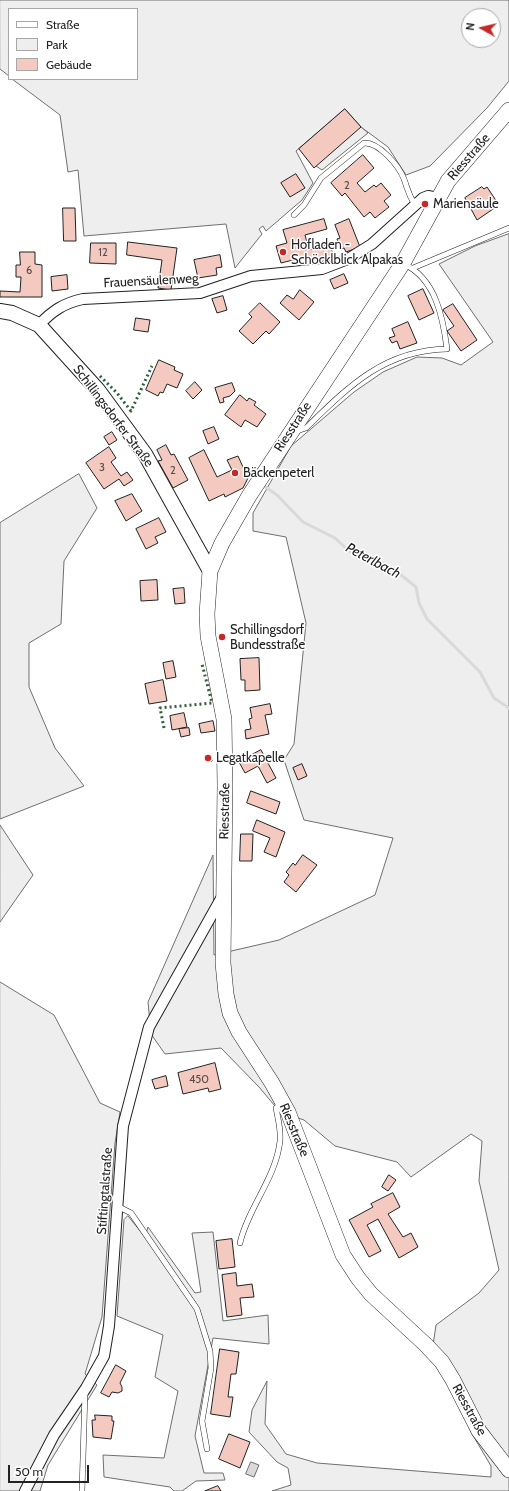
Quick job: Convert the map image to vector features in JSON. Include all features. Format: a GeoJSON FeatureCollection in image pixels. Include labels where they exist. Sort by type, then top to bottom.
{"type":"FeatureCollection","features":[{"type":"Feature","properties":{"kind":"main road","name":"Riesstraße"},"geometry":{"type":"LineString","coordinates":[[509,110],[448,181],[438,198],[408,266],[287,435],[249,496],[222,543],[210,571],[207,614],[208,636],[224,719],[226,745],[223,963],[226,994],[230,1013],[239,1032],[283,1103],[297,1132],[332,1230],[343,1255],[358,1278],[371,1294],[442,1362],[479,1431],[509,1470]]}},
{"type":"Feature","properties":{"kind":"street","name":"Frauensäulenweg"},"geometry":{"type":"LineString","coordinates":[[39,325],[50,314],[68,302],[82,299],[200,293],[251,276],[322,269],[348,259],[372,244],[415,205],[428,196],[438,198]]}},
{"type":"Feature","properties":{"kind":"street","name":"Schillingsdorfer Straße"},"geometry":{"type":"LineString","coordinates":[[0,311],[12,313],[39,325],[49,334],[98,390],[145,454],[210,571]]}},
{"type":"Feature","properties":{"kind":"street","name":"Stiftingtalstraße"},"geometry":{"type":"LineString","coordinates":[[25,1491],[54,1435],[86,1388],[104,1356],[109,1326],[123,1126],[148,1027],[224,893]]}},
{"type":"Feature","properties":{"kind":"lane"},"geometry":{"type":"LineString","coordinates":[[294,215],[304,205],[321,178],[364,143],[370,143],[378,147],[396,167],[404,178],[407,193],[415,205]]}},
{"type":"Feature","properties":{"kind":"lane"},"geometry":{"type":"LineString","coordinates":[[287,435],[306,428],[349,386],[379,366],[409,353],[432,349],[447,349],[443,319],[430,287],[408,266],[509,228]]}},
{"type":"Feature","properties":{"kind":"lane"},"geometry":{"type":"LineString","coordinates":[[240,1243],[244,1227],[272,1169],[277,1154],[280,1130],[276,1108],[283,1103]]}},
{"type":"Feature","properties":{"kind":"lane"},"geometry":{"type":"LineString","coordinates":[[117,1206],[131,1213],[197,1309],[210,1350],[211,1368],[202,1421],[207,1449]]}},
{"type":"Feature","properties":{"kind":"lane"},"geometry":{"type":"LineString","coordinates":[[82,1491],[86,1388]]}},
{"type":"Feature","properties":{"kind":"green space"},"geometry":{"type":"Polygon","coordinates":[[[0,0],[509,0],[509,81],[487,108],[430,166],[406,175],[388,147],[361,127],[345,109],[296,151],[313,183],[302,200],[266,231],[263,226],[259,229],[262,234],[235,268],[226,224],[84,236],[78,170],[68,172],[60,115],[13,80],[138,80],[138,8],[8,8],[8,75],[0,69],[0,0]]]}},
{"type":"Feature","properties":{"kind":"green space"},"geometry":{"type":"Polygon","coordinates":[[[509,234],[509,1491],[272,1491],[291,1485],[288,1468],[277,1462],[249,1432],[252,1410],[267,1381],[265,1424],[286,1454],[317,1463],[491,1477],[491,1466],[471,1432],[455,1395],[431,1359],[436,1325],[479,1293],[499,1270],[479,1181],[482,1141],[471,1134],[411,1177],[397,1162],[335,1146],[304,1120],[280,1112],[259,1087],[221,1048],[165,1054],[151,1034],[148,1002],[213,855],[214,955],[279,940],[375,895],[393,838],[304,820],[284,760],[294,744],[306,623],[286,537],[253,531],[253,513],[291,446],[354,392],[383,372],[417,357],[442,358],[461,365],[493,342],[439,264],[475,246],[509,234]]]}},
{"type":"Feature","properties":{"kind":"green space"},"geometry":{"type":"Polygon","coordinates":[[[79,474],[97,508],[64,561],[61,624],[29,643],[29,687],[55,748],[84,786],[0,819],[0,523],[79,474]]]}},
{"type":"Feature","properties":{"kind":"green space"},"geometry":{"type":"Polygon","coordinates":[[[0,825],[33,875],[0,922],[0,825]]]}},
{"type":"Feature","properties":{"kind":"green space"},"geometry":{"type":"Polygon","coordinates":[[[0,982],[54,1015],[100,1103],[120,1112],[115,1143],[102,1317],[85,1374],[97,1385],[48,1465],[40,1491],[0,1491],[0,982]]]}},
{"type":"Feature","properties":{"kind":"green space"},"geometry":{"type":"Polygon","coordinates":[[[128,1216],[145,1237],[148,1227],[195,1293],[201,1292],[192,1233],[213,1232],[223,1321],[268,1315],[269,1344],[213,1338],[195,1436],[204,1473],[223,1473],[225,1480],[196,1481],[182,1491],[174,1491],[170,1487],[104,1477],[103,1455],[164,1458],[178,1391],[155,1377],[163,1335],[117,1316],[124,1220],[128,1216]]]}},
{"type":"Feature","properties":{"kind":"shaded area"},"geometry":{"type":"Polygon","coordinates":[[[361,127],[368,133],[322,170],[316,166],[361,127]]]}},
{"type":"Feature","properties":{"kind":"shaded area"},"geometry":{"type":"Polygon","coordinates":[[[251,1462],[259,1465],[254,1477],[246,1474],[251,1462]]]}},
{"type":"Feature","properties":{"kind":"building"},"geometry":{"type":"Polygon","coordinates":[[[345,109],[361,127],[314,168],[299,149],[345,109]]]}},
{"type":"Feature","properties":{"kind":"building"},"geometry":{"type":"Polygon","coordinates":[[[363,155],[374,168],[357,183],[365,192],[374,185],[376,187],[381,183],[391,195],[384,201],[389,207],[375,218],[370,212],[364,217],[345,193],[342,196],[331,183],[363,155]]]}},
{"type":"Feature","properties":{"kind":"building"},"geometry":{"type":"Polygon","coordinates":[[[296,174],[305,188],[290,197],[281,183],[296,174]]]}},
{"type":"Feature","properties":{"kind":"building"},"geometry":{"type":"Polygon","coordinates":[[[482,187],[484,189],[487,187],[499,205],[477,220],[465,198],[482,187]]]}},
{"type":"Feature","properties":{"kind":"building"},"geometry":{"type":"Polygon","coordinates":[[[63,208],[75,208],[76,241],[64,241],[63,208]]]}},
{"type":"Feature","properties":{"kind":"building"},"geometry":{"type":"Polygon","coordinates":[[[324,219],[327,229],[305,235],[309,250],[330,244],[334,258],[308,266],[305,257],[281,263],[276,246],[287,243],[283,230],[324,219]]]}},
{"type":"Feature","properties":{"kind":"building"},"geometry":{"type":"Polygon","coordinates":[[[349,219],[360,247],[346,252],[344,248],[341,249],[337,239],[340,238],[335,225],[349,219]]]}},
{"type":"Feature","properties":{"kind":"building"},"geometry":{"type":"Polygon","coordinates":[[[128,242],[177,248],[171,290],[158,288],[162,260],[127,255],[128,242]]]}},
{"type":"Feature","properties":{"kind":"building"},"geometry":{"type":"Polygon","coordinates":[[[91,243],[116,243],[116,264],[90,263],[91,243]]]}},
{"type":"Feature","properties":{"kind":"building"},"geometry":{"type":"Polygon","coordinates":[[[20,252],[35,252],[35,264],[42,265],[42,297],[0,297],[0,291],[20,292],[21,277],[16,277],[16,265],[20,265],[20,252]]]}},
{"type":"Feature","properties":{"kind":"building"},"geometry":{"type":"Polygon","coordinates":[[[220,255],[222,267],[216,268],[217,275],[198,278],[194,260],[220,255]]]}},
{"type":"Feature","properties":{"kind":"building"},"geometry":{"type":"Polygon","coordinates":[[[344,274],[348,283],[334,289],[330,280],[344,274]]]}},
{"type":"Feature","properties":{"kind":"building"},"geometry":{"type":"Polygon","coordinates":[[[67,275],[68,289],[52,291],[51,277],[67,275]]]}},
{"type":"Feature","properties":{"kind":"building"},"geometry":{"type":"Polygon","coordinates":[[[423,289],[434,313],[419,320],[408,296],[423,289]]]}},
{"type":"Feature","properties":{"kind":"building"},"geometry":{"type":"Polygon","coordinates":[[[300,290],[314,302],[299,320],[280,303],[287,295],[293,299],[300,290]]]}},
{"type":"Feature","properties":{"kind":"building"},"geometry":{"type":"Polygon","coordinates":[[[223,296],[227,310],[217,313],[212,299],[223,296]]]}},
{"type":"Feature","properties":{"kind":"building"},"geometry":{"type":"Polygon","coordinates":[[[260,303],[280,322],[269,334],[266,331],[253,344],[239,331],[252,317],[249,314],[260,303]]]}},
{"type":"Feature","properties":{"kind":"building"},"geometry":{"type":"Polygon","coordinates":[[[453,304],[477,340],[461,351],[447,331],[454,326],[443,310],[453,304]]]}},
{"type":"Feature","properties":{"kind":"building"},"geometry":{"type":"Polygon","coordinates":[[[136,318],[150,320],[148,332],[134,330],[136,318]]]}},
{"type":"Feature","properties":{"kind":"building"},"geometry":{"type":"Polygon","coordinates":[[[408,322],[417,343],[400,349],[397,341],[392,343],[389,338],[395,336],[392,329],[408,322]]]}},
{"type":"Feature","properties":{"kind":"building"},"geometry":{"type":"Polygon","coordinates":[[[159,360],[175,367],[174,370],[183,374],[177,388],[167,384],[163,393],[160,392],[158,396],[146,390],[159,360]]]}},
{"type":"Feature","properties":{"kind":"building"},"geometry":{"type":"Polygon","coordinates":[[[195,382],[202,390],[193,399],[186,391],[195,382]]]}},
{"type":"Feature","properties":{"kind":"building"},"geometry":{"type":"Polygon","coordinates":[[[232,383],[235,391],[230,396],[223,398],[224,402],[220,403],[215,388],[232,383]]]}},
{"type":"Feature","properties":{"kind":"building"},"geometry":{"type":"Polygon","coordinates":[[[240,395],[247,401],[249,398],[256,402],[254,405],[266,414],[257,427],[245,420],[241,427],[225,415],[240,395]]]}},
{"type":"Feature","properties":{"kind":"building"},"geometry":{"type":"Polygon","coordinates":[[[214,427],[219,439],[208,444],[203,431],[214,427]]]}},
{"type":"Feature","properties":{"kind":"building"},"geometry":{"type":"Polygon","coordinates":[[[112,432],[117,440],[109,445],[104,437],[112,432]]]}},
{"type":"Feature","properties":{"kind":"building"},"geometry":{"type":"Polygon","coordinates":[[[166,445],[171,455],[174,454],[188,480],[173,488],[158,461],[162,460],[157,450],[166,445]]]}},
{"type":"Feature","properties":{"kind":"building"},"geometry":{"type":"Polygon","coordinates":[[[109,447],[116,458],[111,462],[121,476],[127,472],[133,480],[124,486],[119,479],[104,489],[86,463],[109,447]]]}},
{"type":"Feature","properties":{"kind":"building","name":"Bäckenpeterl"},"geometry":{"type":"Polygon","coordinates":[[[204,450],[217,477],[232,470],[227,460],[238,456],[248,478],[243,488],[225,497],[224,494],[209,501],[189,458],[204,450]]]}},
{"type":"Feature","properties":{"kind":"building"},"geometry":{"type":"Polygon","coordinates":[[[132,494],[142,511],[126,521],[115,501],[132,494]]]}},
{"type":"Feature","properties":{"kind":"building"},"geometry":{"type":"Polygon","coordinates":[[[159,518],[166,532],[155,537],[158,543],[146,549],[136,529],[159,518]]]}},
{"type":"Feature","properties":{"kind":"building"},"geometry":{"type":"Polygon","coordinates":[[[157,580],[158,600],[141,601],[140,581],[157,580]]]}},
{"type":"Feature","properties":{"kind":"building"},"geometry":{"type":"Polygon","coordinates":[[[184,588],[185,603],[175,604],[173,589],[184,588]]]}},
{"type":"Feature","properties":{"kind":"building"},"geometry":{"type":"Polygon","coordinates":[[[259,658],[260,690],[245,691],[245,680],[241,680],[240,659],[259,658]]]}},
{"type":"Feature","properties":{"kind":"building"},"geometry":{"type":"Polygon","coordinates":[[[173,661],[176,677],[166,679],[163,663],[173,661]]]}},
{"type":"Feature","properties":{"kind":"building"},"geometry":{"type":"Polygon","coordinates":[[[163,680],[167,701],[149,704],[145,684],[163,680]]]}},
{"type":"Feature","properties":{"kind":"building"},"geometry":{"type":"Polygon","coordinates":[[[270,704],[272,714],[265,715],[269,734],[246,739],[245,730],[251,729],[249,719],[252,718],[250,708],[270,704]]]}},
{"type":"Feature","properties":{"kind":"building"},"geometry":{"type":"Polygon","coordinates":[[[184,713],[187,727],[172,730],[170,716],[184,713]]]}},
{"type":"Feature","properties":{"kind":"building"},"geometry":{"type":"Polygon","coordinates":[[[213,721],[215,731],[201,733],[199,724],[213,721]]]}},
{"type":"Feature","properties":{"kind":"building"},"geometry":{"type":"Polygon","coordinates":[[[189,728],[190,735],[181,737],[179,729],[189,728]]]}},
{"type":"Feature","properties":{"kind":"building"},"geometry":{"type":"Polygon","coordinates":[[[261,750],[276,778],[267,783],[258,766],[245,773],[239,762],[261,750]]]}},
{"type":"Feature","properties":{"kind":"building","name":"Legatkapelle"},"geometry":{"type":"Polygon","coordinates":[[[205,756],[211,756],[212,761],[206,761],[205,756]]]}},
{"type":"Feature","properties":{"kind":"building"},"geometry":{"type":"Polygon","coordinates":[[[302,764],[307,776],[298,780],[293,768],[302,764]]]}},
{"type":"Feature","properties":{"kind":"building"},"geometry":{"type":"Polygon","coordinates":[[[251,791],[280,802],[276,814],[247,803],[251,791]]]}},
{"type":"Feature","properties":{"kind":"building"},"geometry":{"type":"Polygon","coordinates":[[[257,820],[285,832],[276,857],[264,852],[270,838],[253,831],[257,820]]]}},
{"type":"Feature","properties":{"kind":"building"},"geometry":{"type":"Polygon","coordinates":[[[241,834],[253,834],[252,861],[240,861],[241,834]]]}},
{"type":"Feature","properties":{"kind":"building"},"geometry":{"type":"Polygon","coordinates":[[[303,855],[317,865],[296,892],[284,882],[289,875],[286,872],[293,863],[295,865],[303,855]]]}},
{"type":"Feature","properties":{"kind":"building"},"geometry":{"type":"Polygon","coordinates":[[[215,1063],[221,1089],[209,1092],[208,1088],[183,1094],[178,1073],[215,1063]]]}},
{"type":"Feature","properties":{"kind":"building"},"geometry":{"type":"Polygon","coordinates":[[[166,1076],[168,1086],[155,1089],[152,1080],[166,1076]]]}},
{"type":"Feature","properties":{"kind":"building"},"geometry":{"type":"Polygon","coordinates":[[[389,1175],[396,1180],[388,1191],[382,1187],[389,1175]]]}},
{"type":"Feature","properties":{"kind":"building"},"geometry":{"type":"Polygon","coordinates":[[[393,1193],[400,1207],[388,1214],[403,1237],[411,1233],[418,1247],[399,1258],[378,1219],[367,1225],[381,1251],[369,1257],[349,1220],[373,1207],[371,1204],[393,1193]]]}},
{"type":"Feature","properties":{"kind":"building"},"geometry":{"type":"Polygon","coordinates":[[[232,1239],[235,1267],[219,1269],[216,1241],[232,1239]]]}},
{"type":"Feature","properties":{"kind":"building"},"geometry":{"type":"Polygon","coordinates":[[[236,1273],[237,1286],[252,1284],[254,1297],[240,1298],[242,1315],[227,1317],[222,1275],[236,1273]]]}},
{"type":"Feature","properties":{"kind":"building"},"geometry":{"type":"Polygon","coordinates":[[[220,1349],[239,1352],[236,1374],[231,1374],[228,1397],[233,1397],[230,1417],[211,1414],[220,1349]]]}},
{"type":"Feature","properties":{"kind":"building"},"geometry":{"type":"Polygon","coordinates":[[[116,1365],[126,1371],[120,1383],[122,1391],[118,1393],[112,1392],[109,1397],[101,1393],[116,1365]]]}},
{"type":"Feature","properties":{"kind":"building"},"geometry":{"type":"Polygon","coordinates":[[[95,1415],[112,1416],[112,1421],[114,1421],[111,1439],[93,1437],[92,1420],[95,1420],[95,1415]]]}},
{"type":"Feature","properties":{"kind":"building"},"geometry":{"type":"Polygon","coordinates":[[[229,1434],[250,1442],[240,1468],[219,1459],[229,1434]]]}},
{"type":"Feature","properties":{"kind":"building"},"geometry":{"type":"Polygon","coordinates":[[[218,1486],[221,1491],[205,1491],[218,1486]]]}},
{"type":"Feature","properties":{"kind":"waterway","name":"Peterlbach"},"geometry":{"type":"LineString","coordinates":[[264,486],[277,495],[303,522],[335,538],[349,551],[375,559],[396,571],[416,587],[419,603],[427,619],[480,672],[494,698],[509,708]]}},
{"type":"Feature","properties":{"kind":"hedge"},"geometry":{"type":"LineString","coordinates":[[100,376],[117,393],[131,411],[152,366]]}},
{"type":"Feature","properties":{"kind":"hedge"},"geometry":{"type":"LineString","coordinates":[[164,728],[160,708],[212,703],[202,664]]}},
{"type":"Feature","properties":{"kind":"place","name":"Mariensäule"},"geometry":{"type":"Point","coordinates":[425,204]}},
{"type":"Feature","properties":{"kind":"place","name":"Hofladen - Schöcklblick Alpakas"},"geometry":{"type":"Point","coordinates":[283,252]}},
{"type":"Feature","properties":{"kind":"place","name":"Bäckenpeterl"},"geometry":{"type":"Point","coordinates":[235,473]}},
{"type":"Feature","properties":{"kind":"place","name":"Schillingsdorf Bundesstraße"},"geometry":{"type":"Point","coordinates":[222,637]}},
{"type":"Feature","properties":{"kind":"place","name":"Legatkapelle"},"geometry":{"type":"Point","coordinates":[208,758]}}]}
